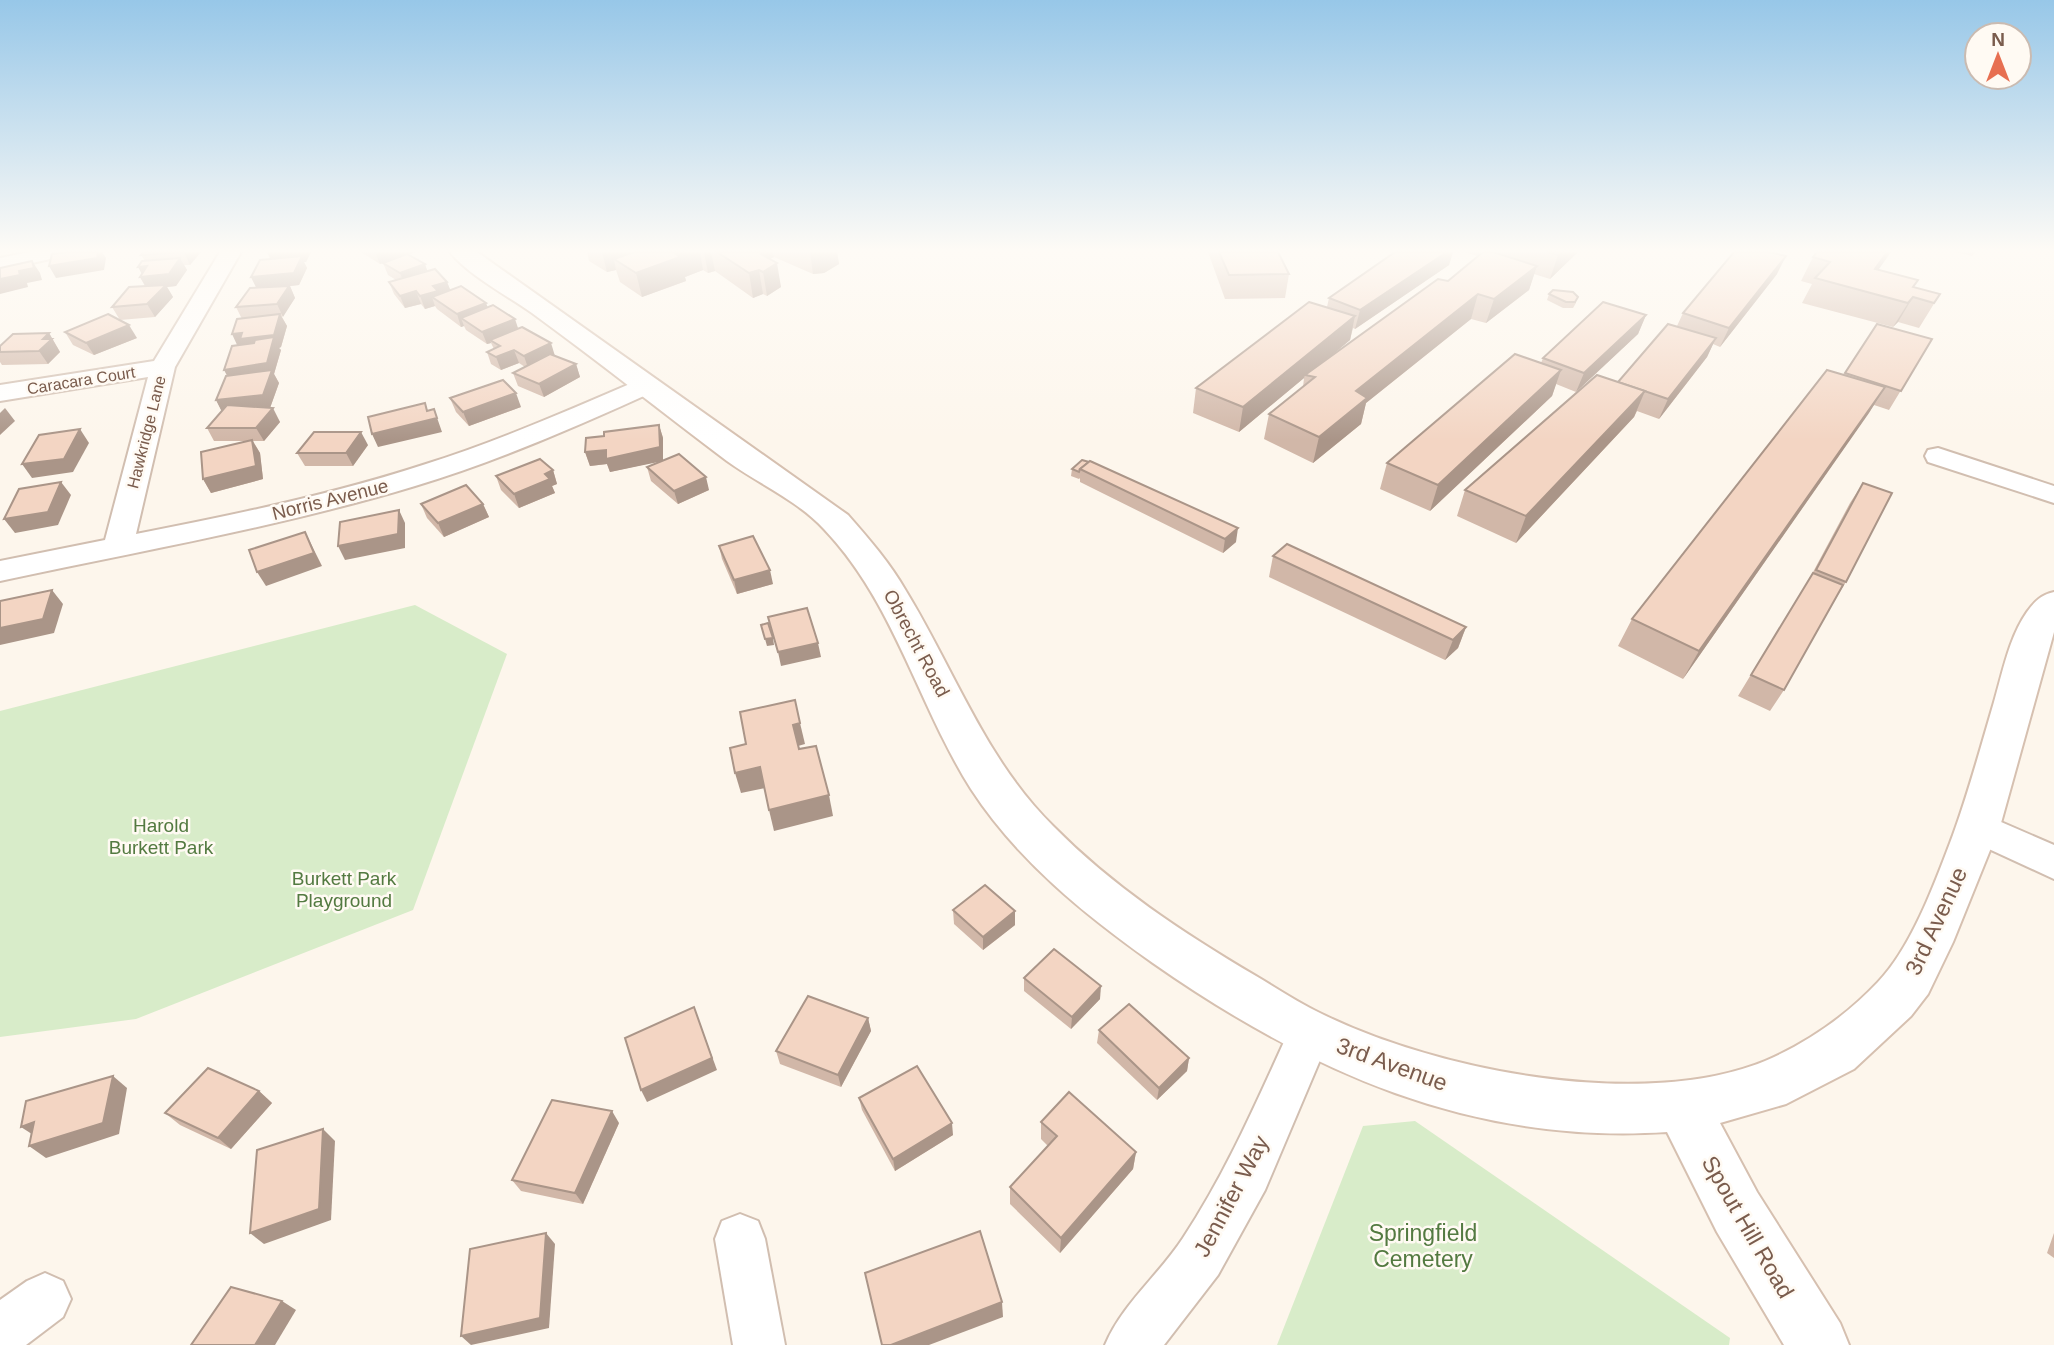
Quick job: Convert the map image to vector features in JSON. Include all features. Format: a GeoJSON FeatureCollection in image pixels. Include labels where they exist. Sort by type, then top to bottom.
{"type":"FeatureCollection","features":[{"type":"Feature","properties":{"kind":"street","name":"Hawkridge Lane"},"geometry":{"type":"LineString","coordinates":[[118,546],[163,368],[193,315]]}},
{"type":"Feature","properties":{"kind":"street","name":"Obrecht Road"},"geometry":{"type":"LineString","coordinates":[[551,315],[745,459],[821,509],[840,526],[892,592],[980,766],[1009,808],[1055,856],[1116,911],[1183,958],[1309,1034]]}},
{"type":"Feature","properties":{"kind":"street","name":"Caracara Court"},"geometry":{"type":"LineString","coordinates":[[0,393],[163,368]]}},
{"type":"Feature","properties":{"kind":"street","name":"Norris Avenue"},"geometry":{"type":"LineString","coordinates":[[0,571],[264,516],[405,480],[566,421],[648,385]]}},
{"type":"Feature","properties":{"kind":"street"},"geometry":{"type":"LineString","coordinates":[[2054,477],[1945,449],[2054,495]]}},
{"type":"Feature","properties":{"kind":"street","name":"3rd Avenue"},"geometry":{"type":"LineString","coordinates":[[1309,1034],[1418,1075],[1513,1100],[1608,1108],[1682,1107],[1743,1096],[1784,1082],[1852,1043],[1894,1001],[1920,967],[1978,827],[2030,643],[2042,618],[2054,604]]}},
{"type":"Feature","properties":{"kind":"street"},"geometry":{"type":"LineString","coordinates":[[1978,827],[2054,863]]}},
{"type":"Feature","properties":{"kind":"street","name":"Jennifer Way"},"geometry":{"type":"LineString","coordinates":[[1131,1345],[1200,1257],[1248,1173],[1309,1034]]}},
{"type":"Feature","properties":{"kind":"street","name":"Spout Hill Road"},"geometry":{"type":"LineString","coordinates":[[1682,1107],[1737,1212],[1818,1345]]}},
{"type":"Feature","properties":{"kind":"street"},"geometry":{"type":"LineString","coordinates":[[740,1239],[759,1345]]}},
{"type":"Feature","properties":{"kind":"street"},"geometry":{"type":"LineString","coordinates":[[0,1332],[45,1300]]}},
{"type":"Feature","properties":{"kind":"green space","name":"Harold Burkett Park"},"geometry":{"type":"Polygon","coordinates":[[[415,605],[507,654],[413,910],[136,1019],[0,1037],[0,711],[415,605]]]}},
{"type":"Feature","properties":{"kind":"green space","name":"Springfield Cemetery"},"geometry":{"type":"Polygon","coordinates":[[[1415,1121],[1730,1338],[1729,1345],[1277,1345],[1363,1126],[1415,1121]]]}},
{"type":"Feature","properties":{"kind":"building"},"geometry":{"type":"Polygon","coordinates":[[[106,315],[129,325],[86,343],[65,332],[106,315]]]}},
{"type":"Feature","properties":{"kind":"building"},"geometry":{"type":"Polygon","coordinates":[[[280,315],[274,335],[240,339],[242,333],[232,334],[237,319],[280,315]]]}},
{"type":"Feature","properties":{"kind":"building"},"geometry":{"type":"Polygon","coordinates":[[[469,315],[508,315],[515,319],[482,332],[461,318],[469,315]]]}},
{"type":"Feature","properties":{"kind":"building"},"geometry":{"type":"Polygon","coordinates":[[[1292,315],[1355,316],[1243,407],[1196,388],[1292,315]]]}},
{"type":"Feature","properties":{"kind":"building"},"geometry":{"type":"Polygon","coordinates":[[[1388,315],[1452,315],[1356,391],[1367,398],[1319,437],[1269,414],[1315,377],[1305,375],[1388,315]]]}},
{"type":"Feature","properties":{"kind":"building"},"geometry":{"type":"Polygon","coordinates":[[[1589,315],[1646,315],[1584,373],[1543,358],[1589,315]]]}},
{"type":"Feature","properties":{"kind":"building"},"geometry":{"type":"Polygon","coordinates":[[[1688,315],[1739,315],[1729,328],[1688,315]]]}},
{"type":"Feature","properties":{"kind":"building"},"geometry":{"type":"Polygon","coordinates":[[[1668,324],[1716,338],[1668,399],[1618,382],[1668,324]]]}},
{"type":"Feature","properties":{"kind":"building"},"geometry":{"type":"Polygon","coordinates":[[[1877,324],[1932,339],[1901,391],[1845,373],[1877,324]]]}},
{"type":"Feature","properties":{"kind":"building"},"geometry":{"type":"Polygon","coordinates":[[[522,327],[551,343],[524,356],[514,350],[496,357],[487,352],[500,346],[490,340],[522,327]]]}},
{"type":"Feature","properties":{"kind":"building"},"geometry":{"type":"Polygon","coordinates":[[[49,333],[43,339],[52,339],[39,351],[0,352],[0,346],[13,334],[49,333]]]}},
{"type":"Feature","properties":{"kind":"building"},"geometry":{"type":"Polygon","coordinates":[[[274,337],[267,363],[224,370],[232,346],[274,337]]]}},
{"type":"Feature","properties":{"kind":"building"},"geometry":{"type":"Polygon","coordinates":[[[550,354],[576,364],[539,384],[513,373],[550,354]]]}},
{"type":"Feature","properties":{"kind":"building"},"geometry":{"type":"Polygon","coordinates":[[[1515,354],[1561,370],[1438,485],[1387,463],[1515,354]]]}},
{"type":"Feature","properties":{"kind":"building"},"geometry":{"type":"Polygon","coordinates":[[[272,370],[263,395],[216,400],[226,376],[272,370]]]}},
{"type":"Feature","properties":{"kind":"building"},"geometry":{"type":"Polygon","coordinates":[[[1827,370],[1885,387],[1699,651],[1632,619],[1827,370]]]}},
{"type":"Feature","properties":{"kind":"building"},"geometry":{"type":"Polygon","coordinates":[[[1597,375],[1645,391],[1526,516],[1465,490],[1597,375]]]}},
{"type":"Feature","properties":{"kind":"building"},"geometry":{"type":"Polygon","coordinates":[[[503,380],[516,393],[463,412],[450,398],[503,380]]]}},
{"type":"Feature","properties":{"kind":"building"},"geometry":{"type":"Polygon","coordinates":[[[425,403],[427,411],[434,409],[437,418],[372,434],[368,417],[425,403]]]}},
{"type":"Feature","properties":{"kind":"building"},"geometry":{"type":"Polygon","coordinates":[[[227,405],[273,408],[256,428],[207,428],[227,405]]]}},
{"type":"Feature","properties":{"kind":"building"},"geometry":{"type":"Polygon","coordinates":[[[659,425],[660,447],[606,459],[606,450],[585,452],[586,438],[604,436],[604,432],[659,425]]]}},
{"type":"Feature","properties":{"kind":"building"},"geometry":{"type":"Polygon","coordinates":[[[80,429],[64,459],[22,464],[39,435],[80,429]]]}},
{"type":"Feature","properties":{"kind":"building"},"geometry":{"type":"Polygon","coordinates":[[[314,432],[361,432],[346,453],[297,453],[314,432]]]}},
{"type":"Feature","properties":{"kind":"building"},"geometry":{"type":"Polygon","coordinates":[[[252,440],[256,466],[203,479],[201,452],[252,440]]]}},
{"type":"Feature","properties":{"kind":"building"},"geometry":{"type":"Polygon","coordinates":[[[679,454],[706,477],[674,491],[647,467],[679,454]]]}},
{"type":"Feature","properties":{"kind":"building"},"geometry":{"type":"Polygon","coordinates":[[[540,459],[553,470],[545,474],[550,479],[514,494],[496,476],[540,459]]]}},
{"type":"Feature","properties":{"kind":"building"},"geometry":{"type":"Polygon","coordinates":[[[1082,460],[1089,462],[1079,472],[1072,469],[1082,460]]]}},
{"type":"Feature","properties":{"kind":"building"},"geometry":{"type":"Polygon","coordinates":[[[1090,461],[1238,528],[1225,539],[1080,469],[1090,461]]]}},
{"type":"Feature","properties":{"kind":"building"},"geometry":{"type":"Polygon","coordinates":[[[61,482],[48,512],[4,519],[19,489],[61,482]]]}},
{"type":"Feature","properties":{"kind":"building"},"geometry":{"type":"Polygon","coordinates":[[[1863,483],[1892,493],[1846,582],[1816,570],[1863,483]]]}},
{"type":"Feature","properties":{"kind":"building"},"geometry":{"type":"Polygon","coordinates":[[[466,485],[483,504],[438,523],[421,504],[466,485]]]}},
{"type":"Feature","properties":{"kind":"building"},"geometry":{"type":"Polygon","coordinates":[[[399,510],[398,534],[338,546],[340,522],[399,510]]]}},
{"type":"Feature","properties":{"kind":"building"},"geometry":{"type":"Polygon","coordinates":[[[305,532],[314,553],[257,572],[249,550],[305,532]]]}},
{"type":"Feature","properties":{"kind":"building"},"geometry":{"type":"Polygon","coordinates":[[[753,536],[770,570],[734,580],[719,546],[753,536]]]}},
{"type":"Feature","properties":{"kind":"building"},"geometry":{"type":"Polygon","coordinates":[[[1287,544],[1466,627],[1453,640],[1273,556],[1287,544]]]}},
{"type":"Feature","properties":{"kind":"building"},"geometry":{"type":"Polygon","coordinates":[[[1813,573],[1843,585],[1784,690],[1751,675],[1813,573]]]}},
{"type":"Feature","properties":{"kind":"building"},"geometry":{"type":"Polygon","coordinates":[[[52,590],[43,619],[0,628],[0,601],[52,590]]]}},
{"type":"Feature","properties":{"kind":"building"},"geometry":{"type":"Polygon","coordinates":[[[807,608],[818,643],[778,652],[768,617],[807,608]]]}},
{"type":"Feature","properties":{"kind":"building"},"geometry":{"type":"Polygon","coordinates":[[[768,623],[773,638],[765,639],[761,625],[768,623]]]}},
{"type":"Feature","properties":{"kind":"building"},"geometry":{"type":"Polygon","coordinates":[[[795,700],[800,723],[793,725],[799,749],[816,746],[829,795],[769,810],[760,767],[735,773],[730,748],[746,744],[740,712],[795,700]]]}},
{"type":"Feature","properties":{"kind":"building"},"geometry":{"type":"Polygon","coordinates":[[[985,885],[1015,911],[983,937],[953,910],[985,885]]]}},
{"type":"Feature","properties":{"kind":"building"},"geometry":{"type":"Polygon","coordinates":[[[1054,949],[1101,986],[1072,1017],[1024,978],[1054,949]]]}},
{"type":"Feature","properties":{"kind":"building"},"geometry":{"type":"Polygon","coordinates":[[[808,996],[868,1018],[838,1075],[776,1051],[808,996]]]}},
{"type":"Feature","properties":{"kind":"building"},"geometry":{"type":"Polygon","coordinates":[[[1129,1004],[1189,1058],[1159,1088],[1099,1030],[1129,1004]]]}},
{"type":"Feature","properties":{"kind":"building"},"geometry":{"type":"Polygon","coordinates":[[[694,1007],[712,1058],[641,1090],[625,1038],[694,1007]]]}},
{"type":"Feature","properties":{"kind":"building"},"geometry":{"type":"Polygon","coordinates":[[[917,1066],[952,1123],[893,1159],[859,1098],[917,1066]]]}},
{"type":"Feature","properties":{"kind":"building"},"geometry":{"type":"Polygon","coordinates":[[[208,1068],[259,1091],[218,1138],[165,1113],[208,1068]]]}},
{"type":"Feature","properties":{"kind":"building"},"geometry":{"type":"Polygon","coordinates":[[[113,1076],[103,1123],[29,1146],[34,1122],[21,1127],[26,1101],[113,1076]]]}},
{"type":"Feature","properties":{"kind":"building"},"geometry":{"type":"Polygon","coordinates":[[[1069,1092],[1136,1152],[1061,1238],[1010,1187],[1057,1136],[1041,1122],[1069,1092]]]}},
{"type":"Feature","properties":{"kind":"building"},"geometry":{"type":"Polygon","coordinates":[[[552,1100],[612,1111],[575,1193],[512,1180],[552,1100]]]}},
{"type":"Feature","properties":{"kind":"building"},"geometry":{"type":"Polygon","coordinates":[[[323,1129],[319,1209],[250,1233],[257,1150],[323,1129]]]}},
{"type":"Feature","properties":{"kind":"building"},"geometry":{"type":"Polygon","coordinates":[[[980,1231],[1002,1302],[891,1345],[882,1345],[865,1273],[980,1231]]]}},
{"type":"Feature","properties":{"kind":"building"},"geometry":{"type":"Polygon","coordinates":[[[546,1233],[540,1318],[461,1336],[470,1249],[546,1233]]]}},
{"type":"Feature","properties":{"kind":"building"},"geometry":{"type":"Polygon","coordinates":[[[231,1287],[282,1301],[255,1345],[191,1345],[231,1287]]]}},
{"type":"Feature","properties":{"kind":"park label","name":"Burkett Park Playground"},"geometry":{"type":"Point","coordinates":[344,889]}}]}
